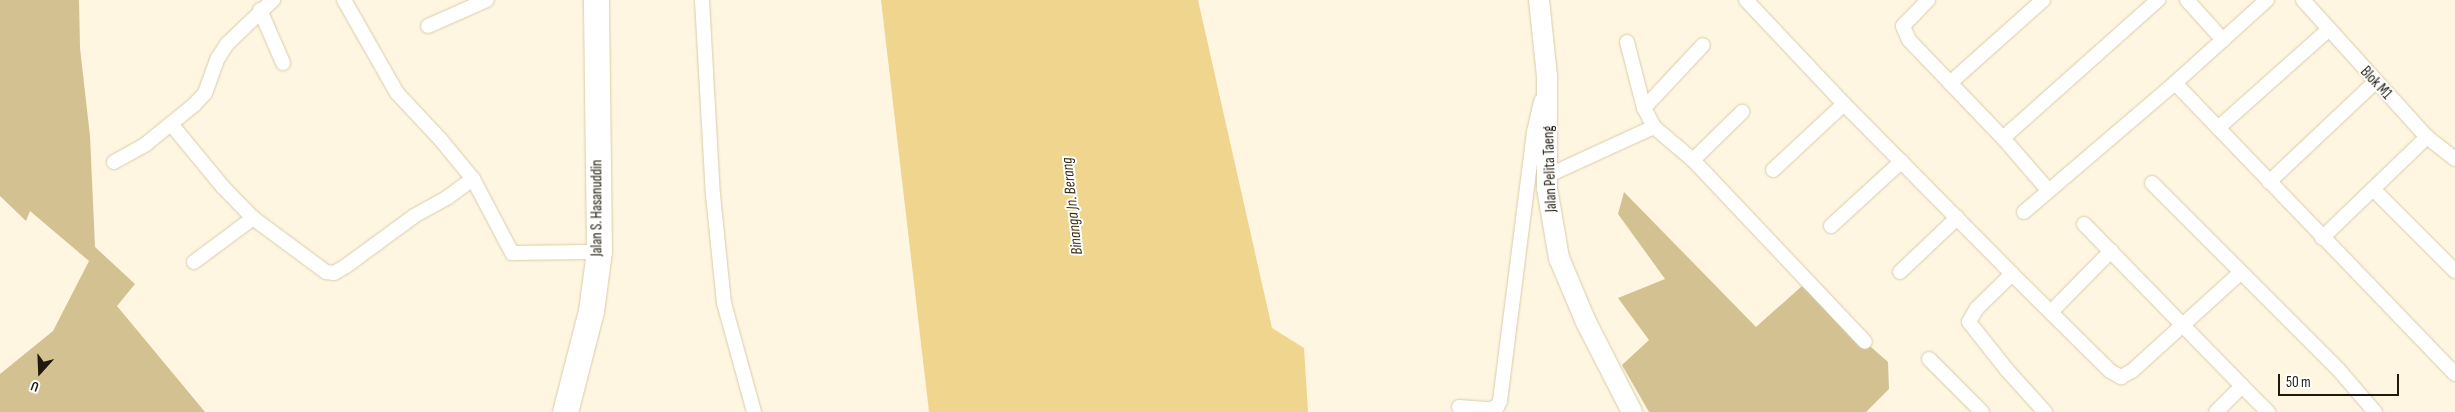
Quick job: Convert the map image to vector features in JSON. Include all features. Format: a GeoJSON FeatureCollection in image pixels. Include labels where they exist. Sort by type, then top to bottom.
{"type":"FeatureCollection","features":[{"type":"Feature","properties":{"kind":"highway","name":"Jalan S. Hasanuddin"},"geometry":{"type":"LineString","coordinates":[[556,412],[582,309],[587,252],[582,0]]}},
{"type":"Feature","properties":{"kind":"highway","name":"Jalan S. Hasanuddin"},"geometry":{"type":"LineString","coordinates":[[565,412],[591,311],[599,251],[596,0]]}},
{"type":"Feature","properties":{"kind":"street"},"geometry":{"type":"LineString","coordinates":[[114,162],[146,144],[194,105],[205,93],[218,58],[228,44],[260,10],[273,0]]}},
{"type":"Feature","properties":{"kind":"street"},"geometry":{"type":"LineString","coordinates":[[344,0],[397,94],[473,179],[512,253],[587,252]]}},
{"type":"Feature","properties":{"kind":"street"},"geometry":{"type":"LineString","coordinates":[[428,26],[487,0]]}},
{"type":"Feature","properties":{"kind":"street"},"geometry":{"type":"LineString","coordinates":[[702,0],[713,195],[724,303],[754,412]]}},
{"type":"Feature","properties":{"kind":"street","name":"Jalan Pelita Taeng"},"geometry":{"type":"LineString","coordinates":[[1539,0],[1547,76],[1549,175],[1547,188],[1558,258],[1586,322],[1632,412]]}},
{"type":"Feature","properties":{"kind":"street"},"geometry":{"type":"LineString","coordinates":[[1746,0],[1844,104],[2110,371],[2121,377],[2132,371],[2241,272]]}},
{"type":"Feature","properties":{"kind":"street"},"geometry":{"type":"LineString","coordinates":[[1928,0],[1911,15],[1903,28],[1909,40],[2003,138],[2048,190]]}},
{"type":"Feature","properties":{"kind":"street"},"geometry":{"type":"LineString","coordinates":[[1950,83],[2043,0]]}},
{"type":"Feature","properties":{"kind":"street"},"geometry":{"type":"LineString","coordinates":[[2003,138],[2158,0]]}},
{"type":"Feature","properties":{"kind":"street"},"geometry":{"type":"LineString","coordinates":[[2187,0],[2222,40]]}},
{"type":"Feature","properties":{"kind":"street"},"geometry":{"type":"LineString","coordinates":[[2024,212],[2175,83],[2267,0]]}},
{"type":"Feature","properties":{"kind":"street","name":"Blok M1"},"geometry":{"type":"LineString","coordinates":[[2302,0],[2427,137],[2455,159]]}},
{"type":"Feature","properties":{"kind":"street"},"geometry":{"type":"LineString","coordinates":[[260,10],[283,63]]}},
{"type":"Feature","properties":{"kind":"street"},"geometry":{"type":"LineString","coordinates":[[2218,128],[2328,30]]}},
{"type":"Feature","properties":{"kind":"street"},"geometry":{"type":"LineString","coordinates":[[1627,42],[1644,108],[1654,127],[1693,160],[1865,342]]}},
{"type":"Feature","properties":{"kind":"street"},"geometry":{"type":"LineString","coordinates":[[1644,108],[1703,45]]}},
{"type":"Feature","properties":{"kind":"street"},"geometry":{"type":"LineString","coordinates":[[1460,407],[1490,409],[1497,407],[1500,401],[1534,132],[1547,76]]}},
{"type":"Feature","properties":{"kind":"street"},"geometry":{"type":"LineString","coordinates":[[2269,182],[2375,82]]}},
{"type":"Feature","properties":{"kind":"street"},"geometry":{"type":"LineString","coordinates":[[2175,83],[2322,238],[2455,374]]}},
{"type":"Feature","properties":{"kind":"street"},"geometry":{"type":"LineString","coordinates":[[1774,170],[1844,104]]}},
{"type":"Feature","properties":{"kind":"street"},"geometry":{"type":"LineString","coordinates":[[1693,160],[1742,112]]}},
{"type":"Feature","properties":{"kind":"street"},"geometry":{"type":"LineString","coordinates":[[171,124],[223,187],[253,218],[306,260],[326,272],[334,273],[414,216],[448,197],[473,179]]}},
{"type":"Feature","properties":{"kind":"street"},"geometry":{"type":"LineString","coordinates":[[1549,175],[1654,127]]}},
{"type":"Feature","properties":{"kind":"street"},"geometry":{"type":"LineString","coordinates":[[2322,238],[2427,137]]}},
{"type":"Feature","properties":{"kind":"street"},"geometry":{"type":"LineString","coordinates":[[1831,226],[1902,161]]}},
{"type":"Feature","properties":{"kind":"street"},"geometry":{"type":"LineString","coordinates":[[2152,183],[2338,369],[2374,412]]}},
{"type":"Feature","properties":{"kind":"street"},"geometry":{"type":"LineString","coordinates":[[2373,189],[2455,271]]}},
{"type":"Feature","properties":{"kind":"street"},"geometry":{"type":"LineString","coordinates":[[194,262],[253,218]]}},
{"type":"Feature","properties":{"kind":"street"},"geometry":{"type":"LineString","coordinates":[[1900,272],[1957,218]]}},
{"type":"Feature","properties":{"kind":"street"},"geometry":{"type":"LineString","coordinates":[[2084,224],[2268,412]]}},
{"type":"Feature","properties":{"kind":"street"},"geometry":{"type":"LineString","coordinates":[[2051,312],[2111,251]]}},
{"type":"Feature","properties":{"kind":"street"},"geometry":{"type":"LineString","coordinates":[[2012,274],[1977,308],[1969,322],[2007,370],[2045,412]]}},
{"type":"Feature","properties":{"kind":"street"},"geometry":{"type":"LineString","coordinates":[[1929,359],[1975,410]]}},
{"type":"Feature","properties":{"kind":"street"},"geometry":{"type":"LineString","coordinates":[[2216,412],[2242,386]]}},
{"type":"Feature","properties":{"kind":"shaded area"},"geometry":{"type":"Polygon","coordinates":[[[0,0],[79,0],[80,48],[90,136],[95,247],[135,284],[117,306],[205,412],[0,412],[0,374],[53,331],[89,261],[30,211],[26,221],[0,196],[0,0]]]}},
{"type":"Feature","properties":{"kind":"shaded area"},"geometry":{"type":"Polygon","coordinates":[[[1624,192],[1756,327],[1802,286],[1888,362],[1889,389],[1866,412],[1649,412],[1622,365],[1649,340],[1618,298],[1665,279],[1618,214],[1624,192]]]}},
{"type":"Feature","properties":{"kind":"water","name":"Binanga Jn. Berang"},"geometry":{"type":"Polygon","coordinates":[[[881,0],[1198,0],[1272,328],[1304,348],[1308,412],[929,412],[881,0]]]}}]}
